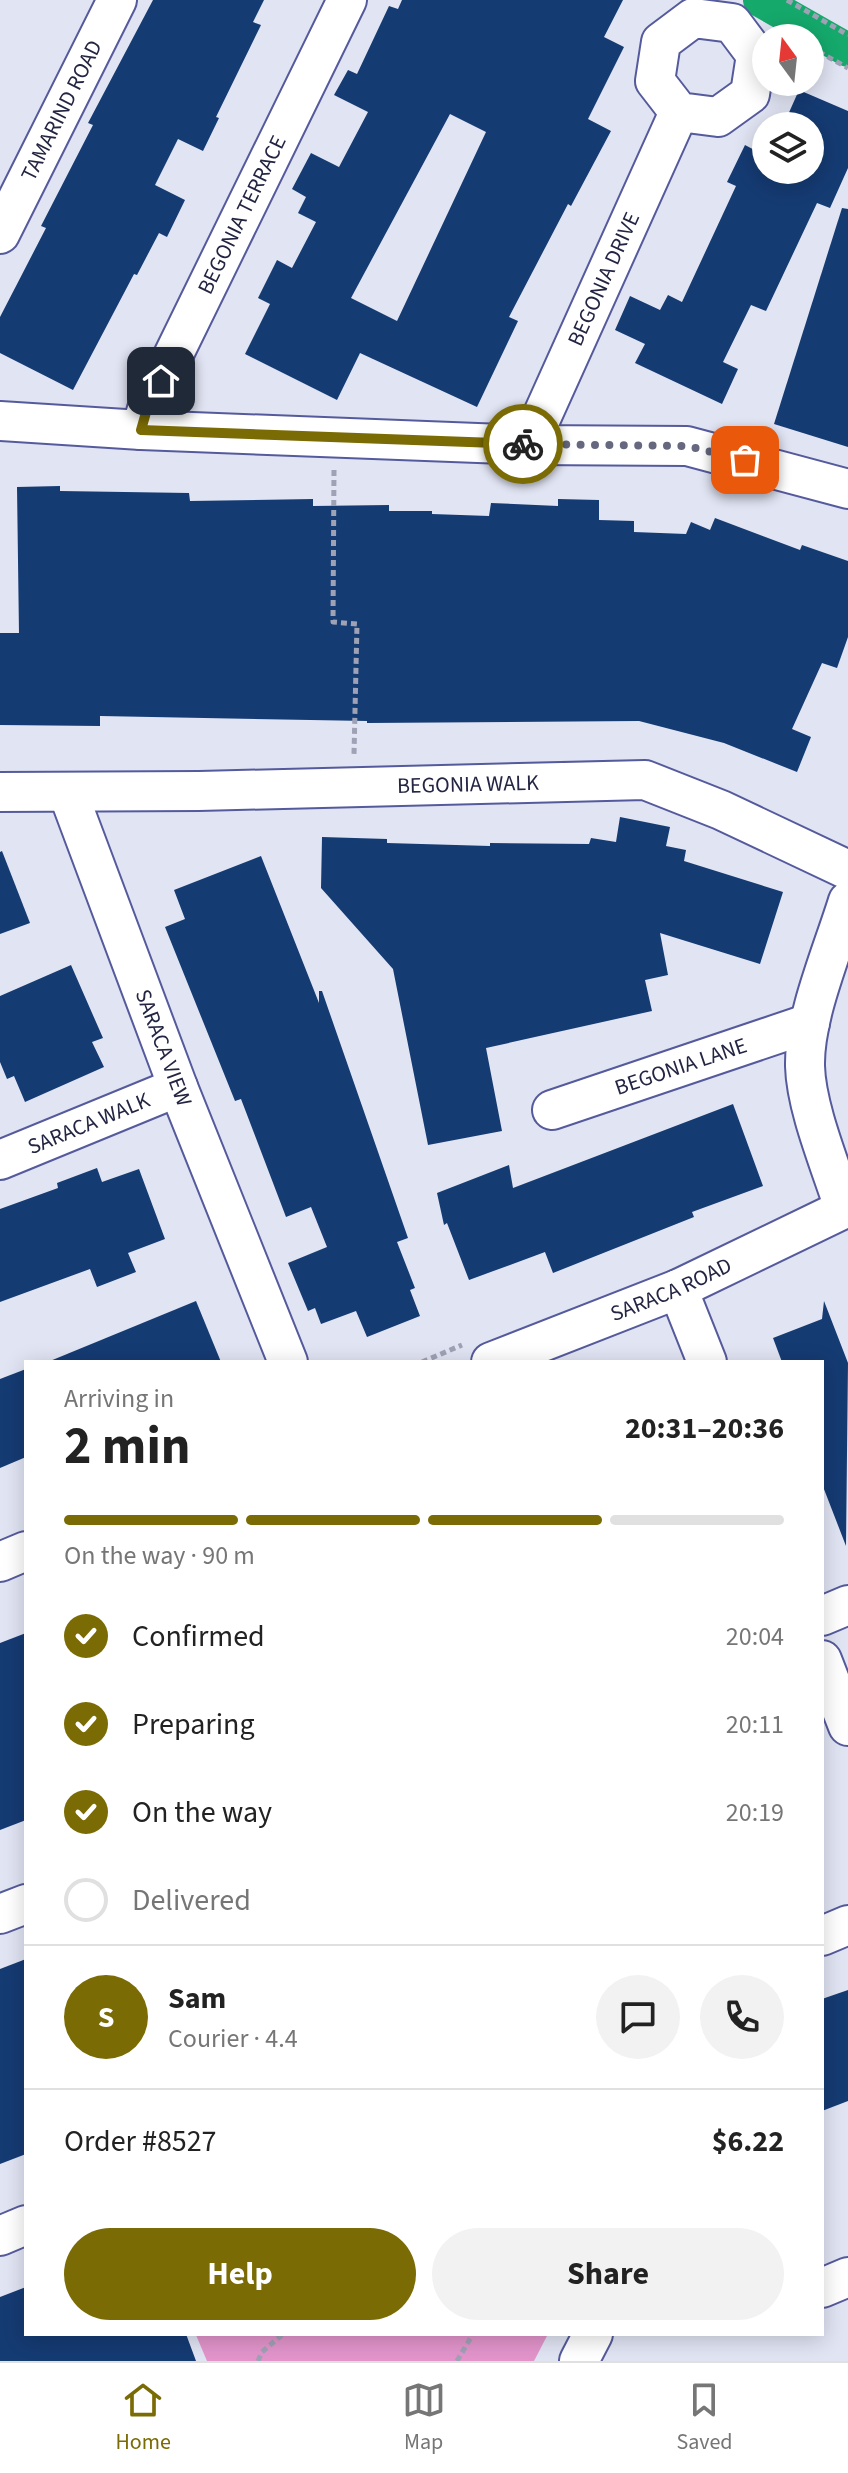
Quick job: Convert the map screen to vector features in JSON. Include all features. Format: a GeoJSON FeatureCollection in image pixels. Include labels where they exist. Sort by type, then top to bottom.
{"type":"FeatureCollection","features":[{"type":"Feature","properties":{"kind":"street","name":"TAMARIND ROAD"},"geometry":{"type":"LineString","coordinates":[[2,224],[117,0]]}},
{"type":"Feature","properties":{"kind":"street","name":"BEGONIA TERRACE"},"geometry":{"type":"LineString","coordinates":[[141,430],[147,409],[347,0]]}},
{"type":"Feature","properties":{"kind":"street","name":"BEGONIA DRIVE"},"geometry":{"type":"LineString","coordinates":[[529,445],[679,112]]}},
{"type":"Feature","properties":{"kind":"street"},"geometry":{"type":"LineString","coordinates":[[0,421],[141,430],[529,445],[687,446],[848,489]]}},
{"type":"Feature","properties":{"kind":"street","name":"BEGONIA WALK"},"geometry":{"type":"LineString","coordinates":[[68,793],[645,780],[721,810],[848,870]]}},
{"type":"Feature","properties":{"kind":"street"},"geometry":{"type":"LineString","coordinates":[[0,792],[68,793]]}},
{"type":"Feature","properties":{"kind":"street","name":"SARACA VIEW"},"geometry":{"type":"LineString","coordinates":[[68,793],[178,1087],[287,1360]]}},
{"type":"Feature","properties":{"kind":"street"},"geometry":{"type":"LineString","coordinates":[[846,1208],[814,1114],[805,1067],[810,1023],[848,901]]}},
{"type":"Feature","properties":{"kind":"street","name":"BEGONIA LANE"},"geometry":{"type":"LineString","coordinates":[[552,1110],[810,1023]]}},
{"type":"Feature","properties":{"kind":"street","name":"SARACA WALK"},"geometry":{"type":"LineString","coordinates":[[0,1160],[178,1087]]}},
{"type":"Feature","properties":{"kind":"street","name":"SARACA ROAD"},"geometry":{"type":"LineString","coordinates":[[496,1360],[678,1289],[846,1208]]}},
{"type":"Feature","properties":{"kind":"street"},"geometry":{"type":"LineString","coordinates":[[678,1289],[706,1360]]}},
{"type":"Feature","properties":{"kind":"street"},"geometry":{"type":"LineString","coordinates":[[0,1562],[24,1552]]}},
{"type":"Feature","properties":{"kind":"street"},"geometry":{"type":"LineString","coordinates":[[824,1615],[848,1605]]}},
{"type":"Feature","properties":{"kind":"street"},"geometry":{"type":"LineString","coordinates":[[824,1665],[848,1726]]}},
{"type":"Feature","properties":{"kind":"street"},"geometry":{"type":"LineString","coordinates":[[0,1914],[24,1905]]}},
{"type":"Feature","properties":{"kind":"street"},"geometry":{"type":"LineString","coordinates":[[824,1935],[848,1925]]}},
{"type":"Feature","properties":{"kind":"street"},"geometry":{"type":"LineString","coordinates":[[0,2236],[24,2226]]}},
{"type":"Feature","properties":{"kind":"street"},"geometry":{"type":"LineString","coordinates":[[824,2287],[848,2277]]}},
{"type":"Feature","properties":{"kind":"street"},"geometry":{"type":"LineString","coordinates":[[579,2361],[592,2336]]}},
{"type":"Feature","properties":{"kind":"path"},"geometry":{"type":"LineString","coordinates":[[787,0],[848,35]]}},
{"type":"Feature","properties":{"kind":"path"},"geometry":{"type":"LineString","coordinates":[[824,55],[848,68]]}},
{"type":"Feature","properties":{"kind":"path"},"geometry":{"type":"LineString","coordinates":[[334,457],[333,622],[357,624],[354,766]]}},
{"type":"Feature","properties":{"kind":"path"},"geometry":{"type":"LineString","coordinates":[[258,2361],[262,2352],[281,2336]]}},
{"type":"Feature","properties":{"kind":"path"},"geometry":{"type":"LineString","coordinates":[[457,2361],[472,2336]]}},
{"type":"Feature","properties":{"kind":"shaded area"},"geometry":{"type":"Polygon","coordinates":[[[196,2336],[547,2336],[534,2361],[207,2361],[196,2336]]]}},
{"type":"Feature","properties":{"kind":"building"},"geometry":{"type":"Polygon","coordinates":[[[153,0],[264,0],[253,22],[261,25],[216,117],[219,118],[203,151],[178,139],[155,185],[185,200],[167,237],[159,233],[73,390],[0,353],[0,317],[46,228],[41,226],[93,125],[88,123],[153,0]]]}},
{"type":"Feature","properties":{"kind":"building"},"geometry":{"type":"Polygon","coordinates":[[[402,0],[623,0],[604,37],[624,47],[588,119],[611,131],[571,206],[568,204],[509,317],[518,321],[477,407],[360,353],[337,400],[245,354],[270,304],[258,298],[277,260],[292,268],[316,222],[298,213],[306,197],[292,189],[311,153],[339,167],[368,112],[334,95],[348,70],[357,74],[389,6],[398,9],[402,0]],[[450,114],[351,298],[397,321],[486,132],[450,114]]]}},
{"type":"Feature","properties":{"kind":"building"},"geometry":{"type":"Polygon","coordinates":[[[796,96],[813,96],[848,111],[848,168],[830,208],[817,203],[766,311],[751,305],[723,362],[738,369],[722,404],[635,363],[645,344],[615,330],[630,296],[660,310],[668,295],[682,302],[736,186],[727,182],[745,145],[752,149],[752,184],[824,184],[824,112],[789,112],[796,96]]]}},
{"type":"Feature","properties":{"kind":"building"},"geometry":{"type":"Polygon","coordinates":[[[842,208],[848,209],[848,447],[774,424],[842,208]]]}},
{"type":"Feature","properties":{"kind":"building"},"geometry":{"type":"Polygon","coordinates":[[[60,486],[60,491],[189,493],[190,501],[313,499],[313,506],[389,505],[389,511],[489,516],[491,503],[558,506],[558,499],[599,500],[599,520],[634,521],[634,532],[686,534],[691,522],[710,530],[715,518],[800,550],[802,545],[848,561],[848,637],[837,668],[822,663],[792,729],[811,737],[797,772],[724,743],[639,721],[367,723],[100,716],[100,726],[0,725],[0,633],[19,633],[17,487],[60,486]]]}},
{"type":"Feature","properties":{"kind":"building"},"geometry":{"type":"Polygon","coordinates":[[[620,817],[670,827],[666,846],[686,850],[684,861],[783,892],[760,964],[660,933],[668,975],[645,980],[652,1011],[486,1048],[502,1131],[428,1145],[393,969],[321,888],[322,837],[387,839],[387,843],[490,846],[490,843],[589,844],[591,838],[616,842],[620,817]]]}},
{"type":"Feature","properties":{"kind":"building"},"geometry":{"type":"Polygon","coordinates":[[[0,852],[30,923],[0,934],[0,852]]]}},
{"type":"Feature","properties":{"kind":"building"},"geometry":{"type":"Polygon","coordinates":[[[261,856],[319,1003],[319,991],[322,991],[408,1238],[397,1242],[415,1288],[410,1290],[420,1316],[367,1337],[356,1311],[321,1324],[315,1308],[308,1311],[288,1263],[327,1247],[311,1207],[286,1217],[241,1099],[235,1101],[165,927],[185,919],[174,890],[261,856]]]}},
{"type":"Feature","properties":{"kind":"building"},"geometry":{"type":"Polygon","coordinates":[[[71,965],[103,1038],[92,1042],[104,1067],[25,1102],[14,1076],[7,1079],[0,1062],[0,996],[71,965]]]}},
{"type":"Feature","properties":{"kind":"building"},"geometry":{"type":"Polygon","coordinates":[[[733,1104],[763,1186],[692,1212],[694,1217],[553,1273],[545,1252],[469,1280],[447,1223],[444,1225],[437,1193],[509,1165],[513,1188],[733,1104]]]}},
{"type":"Feature","properties":{"kind":"building"},"geometry":{"type":"Polygon","coordinates":[[[97,1168],[102,1182],[139,1169],[165,1239],[128,1253],[136,1272],[97,1287],[90,1269],[0,1302],[0,1209],[58,1188],[57,1183],[97,1168]]]}},
{"type":"Feature","properties":{"kind":"building"},"geometry":{"type":"Polygon","coordinates":[[[196,1301],[220,1360],[52,1360],[196,1301]]]}},
{"type":"Feature","properties":{"kind":"building"},"geometry":{"type":"Polygon","coordinates":[[[824,1301],[848,1363],[846,1546],[824,1489],[824,1360],[781,1360],[773,1338],[822,1319],[824,1301]]]}},
{"type":"Feature","properties":{"kind":"building"},"geometry":{"type":"Polygon","coordinates":[[[24,1370],[24,1458],[0,1468],[0,1379],[24,1370]]]}},
{"type":"Feature","properties":{"kind":"building"},"geometry":{"type":"Polygon","coordinates":[[[24,1634],[24,1821],[0,1830],[0,1643],[24,1634]]]}},
{"type":"Feature","properties":{"kind":"building"},"geometry":{"type":"Polygon","coordinates":[[[24,1960],[24,2155],[0,2164],[0,1969],[24,1960]]]}},
{"type":"Feature","properties":{"kind":"building"},"geometry":{"type":"Polygon","coordinates":[[[848,1990],[848,2101],[824,2110],[824,1998],[848,1990]]]}},
{"type":"Feature","properties":{"kind":"building"},"geometry":{"type":"Polygon","coordinates":[[[24,2288],[24,2336],[187,2336],[196,2361],[0,2361],[0,2297],[24,2288]]]}},
{"type":"Feature","properties":{"kind":"waterway"},"geometry":{"type":"LineString","coordinates":[[760,0],[848,50]]}},
{"type":"Feature","properties":{"kind":"way so far"},"geometry":{"type":"LineString","coordinates":[[523,444],[687,446],[745,460]]}},
{"type":"Feature","properties":{"kind":"route"},"geometry":{"type":"LineString","coordinates":[[161,381],[141,430],[523,444]]}}]}
